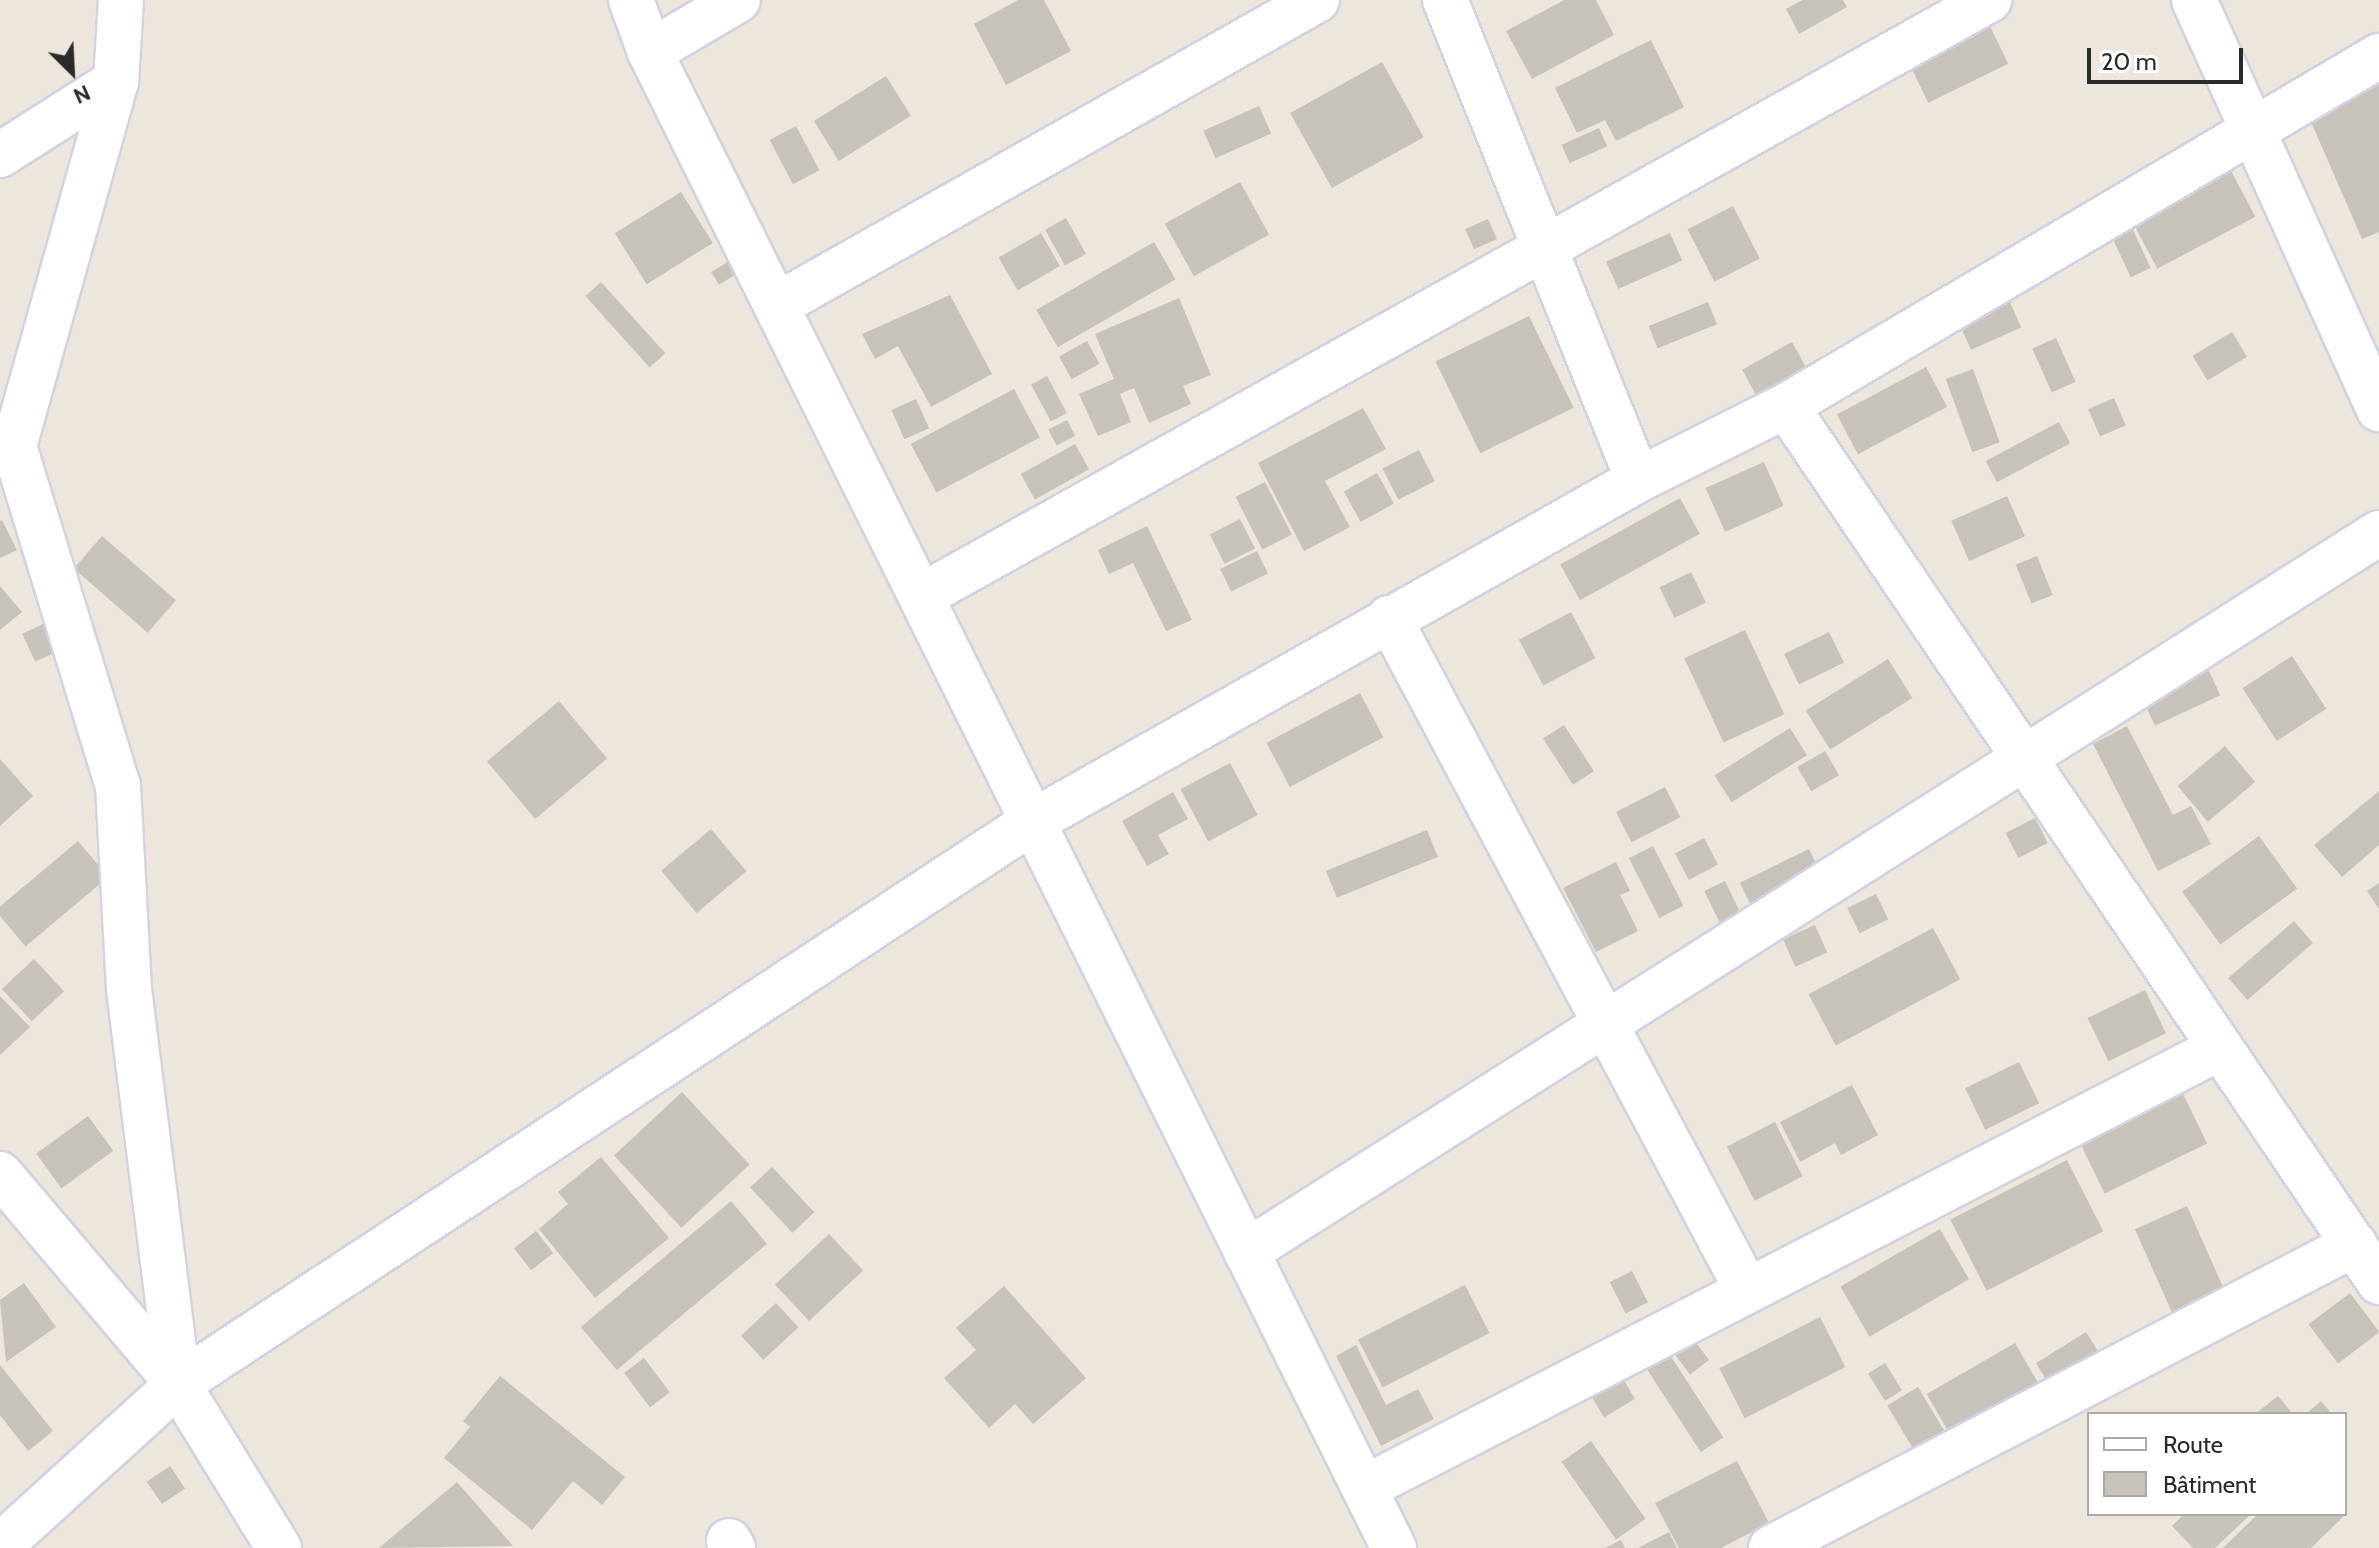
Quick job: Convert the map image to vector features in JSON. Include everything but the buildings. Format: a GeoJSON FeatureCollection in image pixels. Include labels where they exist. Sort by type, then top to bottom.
{"type":"FeatureCollection","features":[{"type":"Feature","properties":{"kind":"street"},"geometry":{"type":"LineString","coordinates":[[121,0],[116,81],[7,451],[118,786],[129,989],[178,1384]]}},
{"type":"Feature","properties":{"kind":"street"},"geometry":{"type":"LineString","coordinates":[[631,0],[650,52],[925,594],[1032,822],[1394,1548]]}},
{"type":"Feature","properties":{"kind":"street"},"geometry":{"type":"LineString","coordinates":[[650,52],[738,0]]}},
{"type":"Feature","properties":{"kind":"street"},"geometry":{"type":"LineString","coordinates":[[777,305],[1317,0]]}},
{"type":"Feature","properties":{"kind":"street"},"geometry":{"type":"LineString","coordinates":[[1445,0],[1638,480]]}},
{"type":"Feature","properties":{"kind":"street"},"geometry":{"type":"LineString","coordinates":[[925,594],[1544,245],[1989,0]]}},
{"type":"Feature","properties":{"kind":"street"},"geometry":{"type":"LineString","coordinates":[[2194,0],[2379,409]]}},
{"type":"Feature","properties":{"kind":"street"},"geometry":{"type":"LineString","coordinates":[[0,1546],[178,1384],[1032,822],[1638,480],[1786,406],[2379,56]]}},
{"type":"Feature","properties":{"kind":"street"},"geometry":{"type":"LineString","coordinates":[[0,155],[116,81]]}},
{"type":"Feature","properties":{"kind":"street"},"geometry":{"type":"LineString","coordinates":[[1786,406],[2025,764],[2379,1282]]}},
{"type":"Feature","properties":{"kind":"street"},"geometry":{"type":"LineString","coordinates":[[1246,1252],[1610,1028],[2025,764],[2379,533]]}},
{"type":"Feature","properties":{"kind":"street"},"geometry":{"type":"LineString","coordinates":[[1389,618],[1747,1290]]}},
{"type":"Feature","properties":{"kind":"street"},"geometry":{"type":"LineString","coordinates":[[1364,1488],[2218,1049]]}},
{"type":"Feature","properties":{"kind":"street"},"geometry":{"type":"LineString","coordinates":[[0,1174],[178,1384],[279,1548]]}},
{"type":"Feature","properties":{"kind":"street"},"geometry":{"type":"LineString","coordinates":[[1771,1548],[2355,1244]]}}]}
